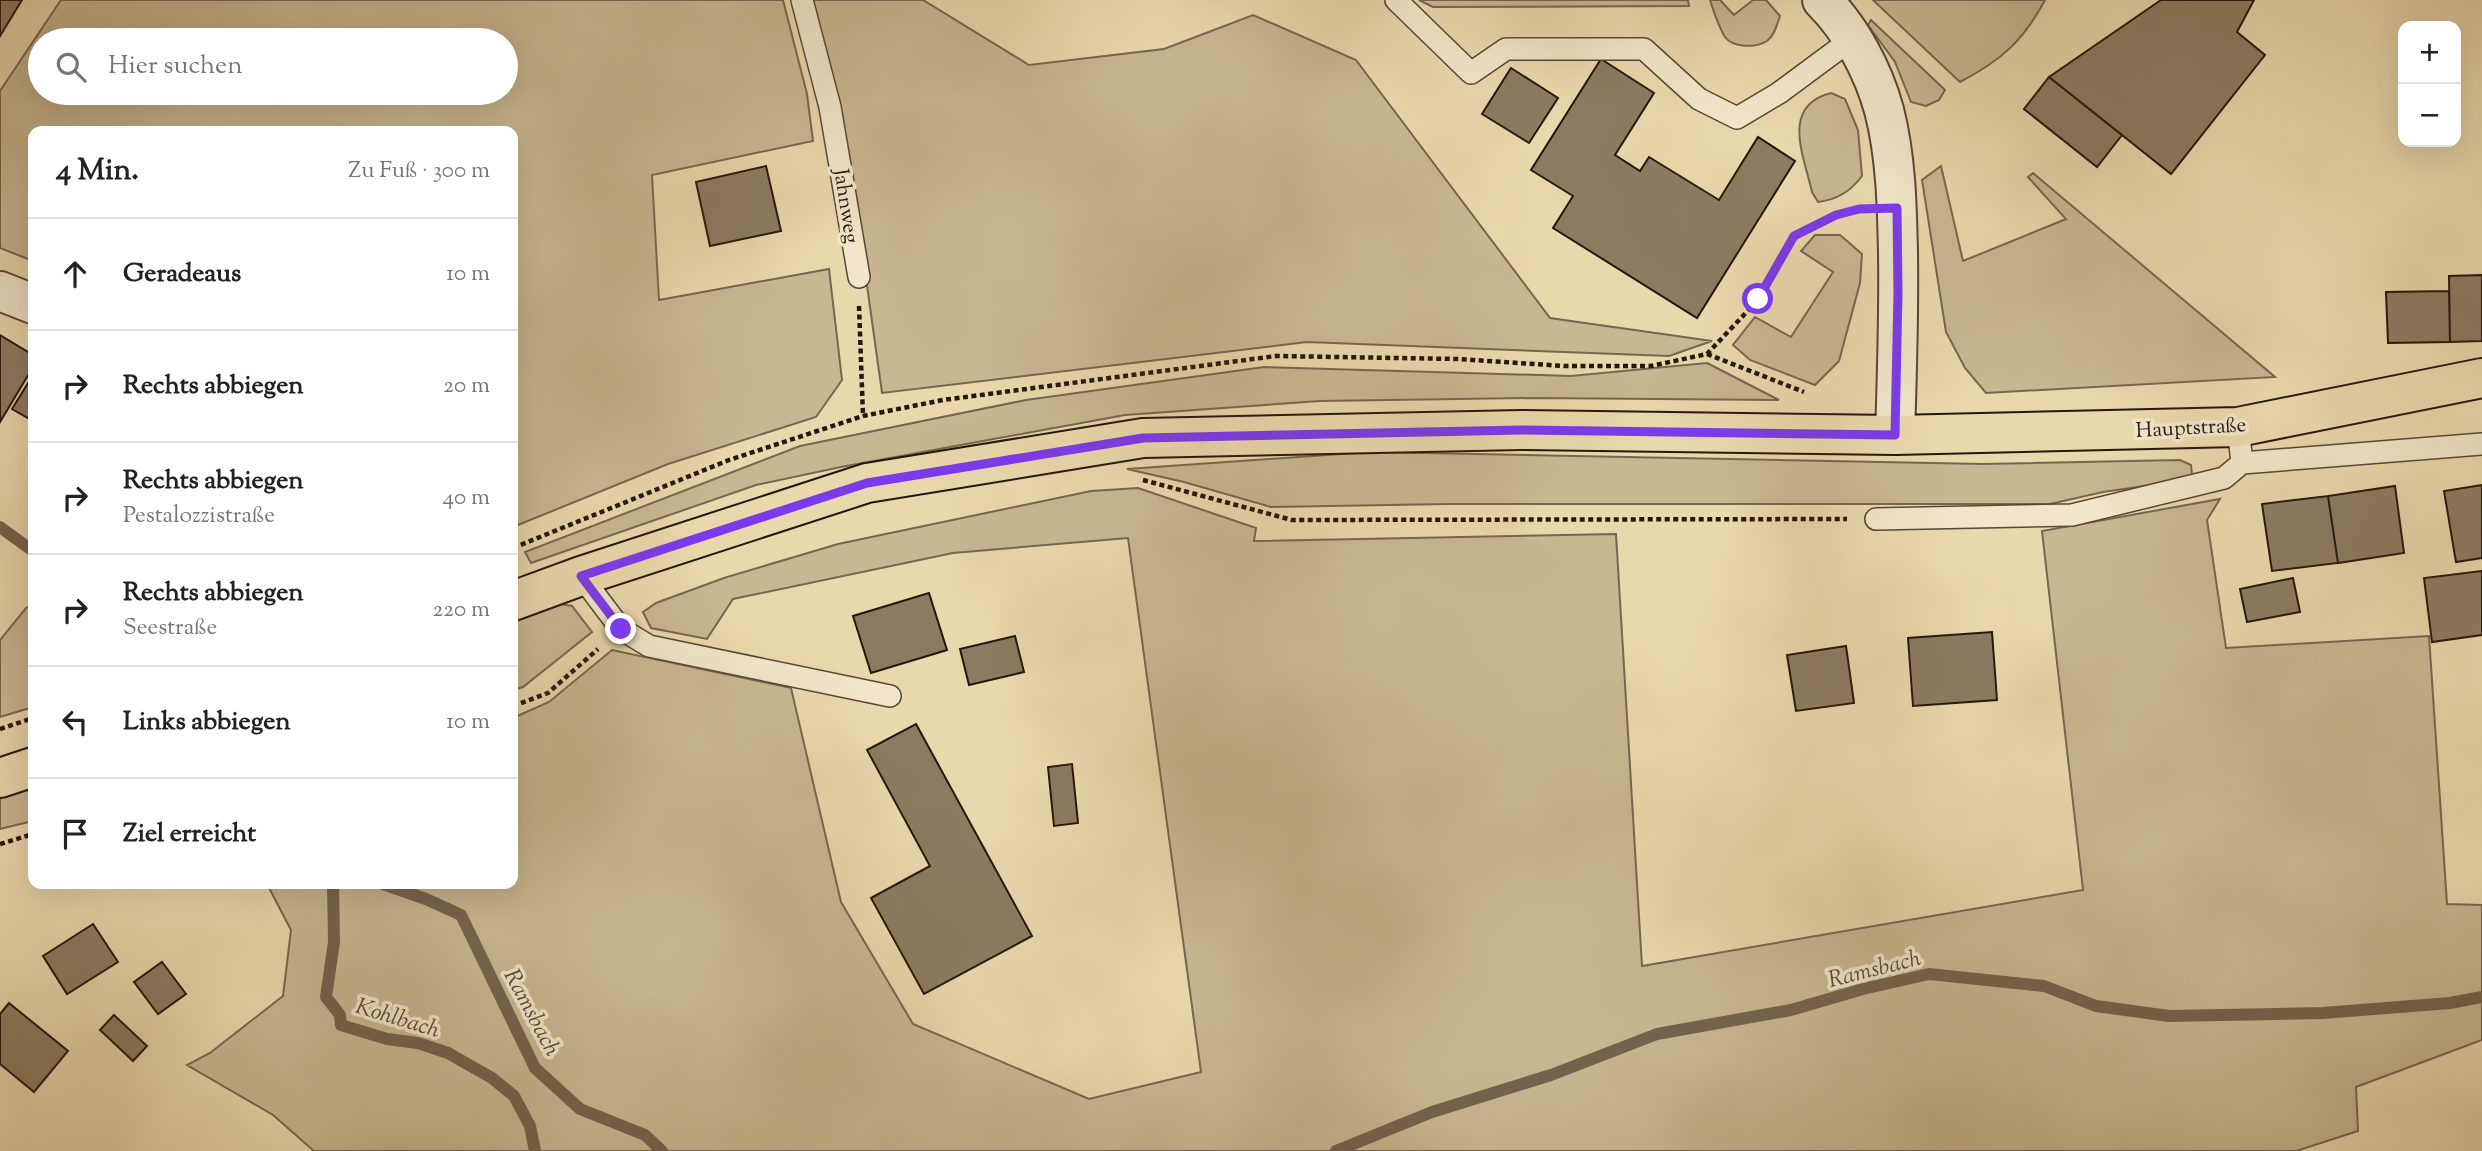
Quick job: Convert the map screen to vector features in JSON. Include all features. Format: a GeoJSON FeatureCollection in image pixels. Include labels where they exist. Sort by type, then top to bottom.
{"type":"FeatureCollection","features":[{"type":"Feature","properties":{"kind":"main road","name":"Hauptstraße"},"geometry":{"type":"LineString","coordinates":[[518,599],[867,483],[1143,438],[1521,430],[1895,435],[2240,445],[2482,379]]}},
{"type":"Feature","properties":{"kind":"main road"},"geometry":{"type":"LineString","coordinates":[[0,778],[28,769]]}},
{"type":"Feature","properties":{"kind":"street"},"geometry":{"type":"LineString","coordinates":[[1822,0],[1852,39],[1876,87],[1884,111],[1897,208],[1895,435]]}},
{"type":"Feature","properties":{"kind":"street"},"geometry":{"type":"LineString","coordinates":[[0,291],[28,301]]}},
{"type":"Feature","properties":{"kind":"lane","name":"Jahnweg"},"geometry":{"type":"LineString","coordinates":[[802,0],[830,107],[859,277]]}},
{"type":"Feature","properties":{"kind":"lane"},"geometry":{"type":"LineString","coordinates":[[1395,0],[1471,74],[1506,50],[1644,49],[1699,99],[1737,118],[1779,93],[1852,39]]}},
{"type":"Feature","properties":{"kind":"lane"},"geometry":{"type":"LineString","coordinates":[[1876,519],[2072,515],[2224,478],[2240,445],[2482,444]]}},
{"type":"Feature","properties":{"kind":"lane"},"geometry":{"type":"LineString","coordinates":[[581,576],[621,629],[649,646],[890,696]]}},
{"type":"Feature","properties":{"kind":"path"},"geometry":{"type":"LineString","coordinates":[[518,546],[729,460],[863,416],[943,400],[1276,356],[1458,359],[1564,366],[1651,366],[1707,354],[1758,299],[1794,236],[1836,215],[1859,209],[1897,208]]}},
{"type":"Feature","properties":{"kind":"path"},"geometry":{"type":"LineString","coordinates":[[859,277],[863,416]]}},
{"type":"Feature","properties":{"kind":"path"},"geometry":{"type":"LineString","coordinates":[[1131,477],[1292,520],[1876,519]]}},
{"type":"Feature","properties":{"kind":"path"},"geometry":{"type":"LineString","coordinates":[[518,704],[548,693],[621,629]]}},
{"type":"Feature","properties":{"kind":"path"},"geometry":{"type":"LineString","coordinates":[[0,729],[28,720]]}},
{"type":"Feature","properties":{"kind":"path"},"geometry":{"type":"LineString","coordinates":[[0,844],[28,836]]}},
{"type":"Feature","properties":{"kind":"shaded area"},"geometry":{"type":"Polygon","coordinates":[[[61,0],[783,0],[807,94],[813,141],[652,175],[659,300],[829,269],[842,380],[816,417],[668,464],[518,525],[518,126],[28,126],[28,259],[0,248],[0,91],[28,49],[28,105],[518,105],[518,28],[42,28],[61,0]]]}},
{"type":"Feature","properties":{"kind":"shaded area"},"geometry":{"type":"Polygon","coordinates":[[[811,0],[923,0],[1029,65],[1164,49],[1253,15],[1356,60],[1550,318],[1712,341],[1669,356],[1307,342],[882,393],[851,171],[811,0]]]}},
{"type":"Feature","properties":{"kind":"shaded area"},"geometry":{"type":"Polygon","coordinates":[[[1419,0],[1688,0],[1689,6],[1433,7],[1419,0]]]}},
{"type":"Feature","properties":{"kind":"shaded area"},"geometry":{"type":"Polygon","coordinates":[[[1710,0],[1720,0],[1734,15],[1753,0],[1766,0],[1780,16],[1774,33],[1767,41],[1751,46],[1729,41],[1718,24],[1710,0]]]}},
{"type":"Feature","properties":{"kind":"shaded area"},"geometry":{"type":"Polygon","coordinates":[[[1873,0],[2045,0],[2020,38],[2010,48],[1988,66],[1960,82],[1873,0]]]}},
{"type":"Feature","properties":{"kind":"shaded area"},"geometry":{"type":"Polygon","coordinates":[[[1871,20],[1945,90],[1939,100],[1926,106],[1911,102],[1895,62],[1868,25],[1871,20]]]}},
{"type":"Feature","properties":{"kind":"shaded area"},"geometry":{"type":"Polygon","coordinates":[[[1831,93],[1845,99],[1858,130],[1862,176],[1843,194],[1818,202],[1812,192],[1801,148],[1800,121],[1805,109],[1815,100],[1831,93]]]}},
{"type":"Feature","properties":{"kind":"shaded area"},"geometry":{"type":"Polygon","coordinates":[[[1941,166],[1963,261],[2066,219],[2028,177],[2033,173],[2275,377],[1986,393],[1965,368],[1946,332],[1922,180],[1941,166]]]}},
{"type":"Feature","properties":{"kind":"shaded area"},"geometry":{"type":"Polygon","coordinates":[[[1815,235],[1840,235],[1862,254],[1860,283],[1839,361],[1815,385],[1750,360],[1733,345],[1755,317],[1791,337],[1833,272],[1801,251],[1815,235]]]}},
{"type":"Feature","properties":{"kind":"shaded area"},"geometry":{"type":"Polygon","coordinates":[[[1707,363],[1779,400],[1534,398],[1320,401],[1125,415],[756,485],[531,563],[525,552],[800,446],[1026,400],[1264,367],[1571,376],[1707,363]]]}},
{"type":"Feature","properties":{"kind":"shaded area"},"geometry":{"type":"Polygon","coordinates":[[[1370,452],[1983,464],[2180,460],[2191,465],[2192,475],[2186,480],[2103,492],[2050,504],[1448,504],[1271,507],[1127,469],[1370,452]]]}},
{"type":"Feature","properties":{"kind":"shaded area"},"geometry":{"type":"Polygon","coordinates":[[[1138,488],[1256,528],[1254,541],[1616,534],[1642,966],[2083,890],[2042,531],[2220,499],[2207,520],[2226,648],[2429,636],[2447,904],[2482,905],[2482,1040],[2356,1087],[2358,1131],[2296,1151],[314,1151],[273,1115],[187,1065],[210,1053],[283,996],[291,930],[270,889],[518,889],[518,716],[549,702],[612,650],[791,688],[841,902],[913,1024],[1089,1099],[1201,1072],[1128,538],[953,553],[733,599],[707,639],[651,628],[643,612],[656,603],[724,578],[838,544],[1091,491],[1138,488]]]}},
{"type":"Feature","properties":{"kind":"shaded area"},"geometry":{"type":"Polygon","coordinates":[[[548,602],[572,606],[592,632],[518,688],[518,615],[548,602]]]}},
{"type":"Feature","properties":{"kind":"shaded area"},"geometry":{"type":"Polygon","coordinates":[[[28,607],[28,709],[0,717],[0,640],[28,607]]]}},
{"type":"Feature","properties":{"kind":"shaded area"},"geometry":{"type":"Polygon","coordinates":[[[28,789],[28,822],[0,829],[0,797],[28,789]]]}},
{"type":"Feature","properties":{"kind":"building"},"geometry":{"type":"Polygon","coordinates":[[[0,0],[22,0],[0,36],[0,0]]]}},
{"type":"Feature","properties":{"kind":"building"},"geometry":{"type":"Polygon","coordinates":[[[2161,0],[2254,0],[2237,32],[2265,55],[2171,174],[2049,77],[2161,0]]]}},
{"type":"Feature","properties":{"kind":"building"},"geometry":{"type":"Polygon","coordinates":[[[1601,59],[1654,93],[1615,155],[1640,171],[1649,157],[1719,200],[1758,137],[1795,161],[1697,318],[1553,228],[1573,196],[1531,170],[1601,59]]]}},
{"type":"Feature","properties":{"kind":"building"},"geometry":{"type":"Polygon","coordinates":[[[1511,68],[1558,98],[1529,143],[1482,114],[1511,68]]]}},
{"type":"Feature","properties":{"kind":"building"},"geometry":{"type":"Polygon","coordinates":[[[2049,77],[2122,135],[2097,167],[2024,109],[2049,77]]]}},
{"type":"Feature","properties":{"kind":"building"},"geometry":{"type":"Polygon","coordinates":[[[766,166],[781,231],[710,246],[696,182],[766,166]]]}},
{"type":"Feature","properties":{"kind":"building"},"geometry":{"type":"Polygon","coordinates":[[[2482,275],[2482,341],[2450,342],[2449,276],[2482,275]]]}},
{"type":"Feature","properties":{"kind":"building"},"geometry":{"type":"Polygon","coordinates":[[[2449,291],[2450,342],[2388,343],[2386,292],[2449,291]]]}},
{"type":"Feature","properties":{"kind":"building"},"geometry":{"type":"Polygon","coordinates":[[[0,335],[28,352],[28,375],[0,422],[0,335]]]}},
{"type":"Feature","properties":{"kind":"building"},"geometry":{"type":"Polygon","coordinates":[[[28,383],[28,418],[12,409],[28,383]]]}},
{"type":"Feature","properties":{"kind":"building"},"geometry":{"type":"Polygon","coordinates":[[[2482,485],[2482,558],[2456,562],[2444,491],[2482,485]]]}},
{"type":"Feature","properties":{"kind":"building"},"geometry":{"type":"Polygon","coordinates":[[[2395,486],[2404,553],[2338,563],[2328,496],[2395,486]]]}},
{"type":"Feature","properties":{"kind":"building"},"geometry":{"type":"Polygon","coordinates":[[[2328,496],[2338,563],[2272,571],[2262,504],[2328,496]]]}},
{"type":"Feature","properties":{"kind":"building"},"geometry":{"type":"Polygon","coordinates":[[[2482,571],[2482,635],[2432,642],[2424,578],[2482,571]]]}},
{"type":"Feature","properties":{"kind":"building"},"geometry":{"type":"Polygon","coordinates":[[[2293,578],[2300,612],[2247,622],[2240,589],[2293,578]]]}},
{"type":"Feature","properties":{"kind":"building"},"geometry":{"type":"Polygon","coordinates":[[[929,593],[947,650],[871,673],[853,616],[929,593]]]}},
{"type":"Feature","properties":{"kind":"building"},"geometry":{"type":"Polygon","coordinates":[[[1992,632],[1997,700],[1913,706],[1908,638],[1992,632]]]}},
{"type":"Feature","properties":{"kind":"building"},"geometry":{"type":"Polygon","coordinates":[[[1015,636],[1024,672],[969,685],[960,649],[1015,636]]]}},
{"type":"Feature","properties":{"kind":"building"},"geometry":{"type":"Polygon","coordinates":[[[1846,646],[1854,703],[1796,711],[1787,655],[1846,646]]]}},
{"type":"Feature","properties":{"kind":"building"},"geometry":{"type":"Polygon","coordinates":[[[916,724],[1032,936],[924,994],[871,898],[930,866],[867,750],[916,724]]]}},
{"type":"Feature","properties":{"kind":"building"},"geometry":{"type":"Polygon","coordinates":[[[1072,764],[1078,823],[1054,826],[1048,767],[1072,764]]]}},
{"type":"Feature","properties":{"kind":"building"},"geometry":{"type":"Polygon","coordinates":[[[93,924],[118,962],[67,994],[43,956],[93,924]]]}},
{"type":"Feature","properties":{"kind":"building"},"geometry":{"type":"Polygon","coordinates":[[[162,962],[186,994],[158,1014],[134,982],[162,962]]]}},
{"type":"Feature","properties":{"kind":"building"},"geometry":{"type":"Polygon","coordinates":[[[9,1003],[68,1051],[34,1092],[0,1064],[0,1014],[9,1003]]]}},
{"type":"Feature","properties":{"kind":"building"},"geometry":{"type":"Polygon","coordinates":[[[114,1015],[147,1046],[133,1061],[100,1030],[114,1015]]]}},
{"type":"Feature","properties":{"kind":"waterway","name":"Kohlbach"},"geometry":{"type":"LineString","coordinates":[[0,527],[28,547]]}},
{"type":"Feature","properties":{"kind":"waterway","name":"Kohlbach"},"geometry":{"type":"LineString","coordinates":[[333,889],[334,942],[326,997],[340,1015],[341,1025],[448,1053],[492,1078],[514,1096],[530,1126],[535,1151]]}},
{"type":"Feature","properties":{"kind":"waterway","name":"Ramsbach"},"geometry":{"type":"LineString","coordinates":[[397,889],[461,915],[535,1068],[580,1109],[645,1135],[662,1151]]}},
{"type":"Feature","properties":{"kind":"waterway","name":"Ramsbach"},"geometry":{"type":"LineString","coordinates":[[1336,1151],[1432,1112],[1551,1075],[1657,1034],[1791,1010],[1863,989],[1929,974],[2044,986],[2096,1006],[2169,1016],[2323,1013],[2450,1003],[2482,997]]}},
{"type":"Feature","properties":{"kind":"route"},"geometry":{"type":"LineString","coordinates":[[621,629],[581,576],[867,483],[1143,438],[1521,430],[1895,435],[1897,208],[1859,209],[1836,215],[1794,236],[1758,299]]}}]}
